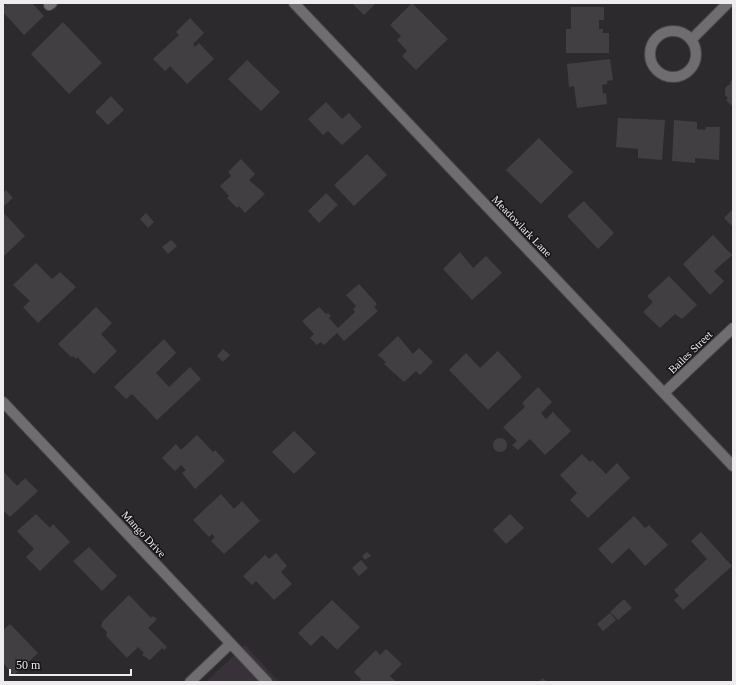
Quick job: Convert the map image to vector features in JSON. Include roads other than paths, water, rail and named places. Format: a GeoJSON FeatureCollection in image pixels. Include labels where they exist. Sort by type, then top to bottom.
{"type":"FeatureCollection","features":[{"type":"Feature","properties":{"kind":"street","name":"Meadowlark Lane"},"geometry":{"type":"LineString","coordinates":[[294,3],[733,466]]}},
{"type":"Feature","properties":{"kind":"street"},"geometry":{"type":"LineString","coordinates":[[691,40],[728,3]]}},
{"type":"Feature","properties":{"kind":"street"},"geometry":{"type":"LineString","coordinates":[[675,31],[682,33],[691,40],[695,47],[696,56],[694,64],[687,72],[672,77],[657,71],[652,65],[650,56],[651,48],[656,39],[662,34],[675,31]]}},
{"type":"Feature","properties":{"kind":"street","name":"Bailes Street"},"geometry":{"type":"LineString","coordinates":[[664,394],[733,328]]}},
{"type":"Feature","properties":{"kind":"street","name":"Mango Drive"},"geometry":{"type":"LineString","coordinates":[[3,402],[267,682]]}},
{"type":"Feature","properties":{"kind":"street"},"geometry":{"type":"LineString","coordinates":[[190,682],[230,644]]}}]}
